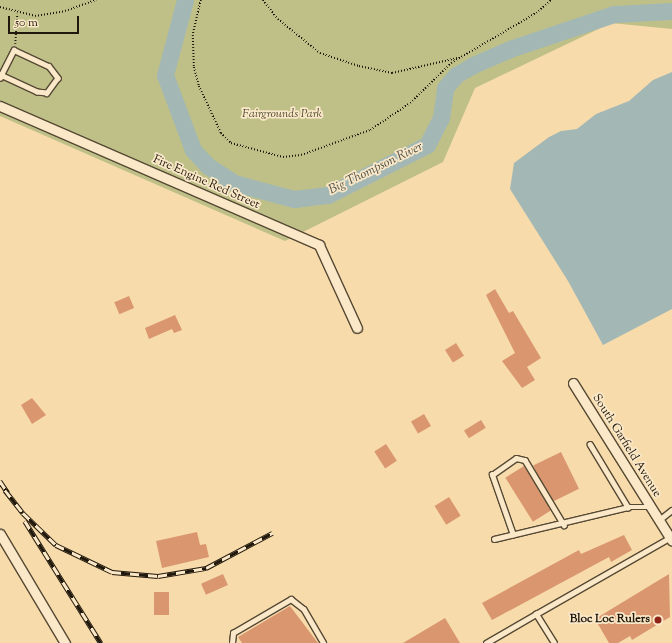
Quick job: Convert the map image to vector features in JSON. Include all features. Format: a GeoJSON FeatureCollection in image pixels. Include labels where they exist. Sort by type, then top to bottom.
{"type":"FeatureCollection","features":[{"type":"Feature","properties":{"kind":"street","name":"Fire Engine Red Street"},"geometry":{"type":"LineString","coordinates":[[0,106],[319,245],[357,328]]}},
{"type":"Feature","properties":{"kind":"street","name":"South Garfield Avenue"},"geometry":{"type":"LineString","coordinates":[[573,383],[649,507],[671,539]]}},
{"type":"Feature","properties":{"kind":"street"},"geometry":{"type":"LineString","coordinates":[[0,534],[65,643]]}},
{"type":"Feature","properties":{"kind":"lane"},"geometry":{"type":"LineString","coordinates":[[14,50],[56,71],[55,86],[48,93],[37,92],[1,77],[14,50]]}},
{"type":"Feature","properties":{"kind":"lane"},"geometry":{"type":"LineString","coordinates":[[590,444],[628,507]]}},
{"type":"Feature","properties":{"kind":"lane"},"geometry":{"type":"LineString","coordinates":[[513,535],[492,475],[516,458],[525,460],[564,525]]}},
{"type":"Feature","properties":{"kind":"lane"},"geometry":{"type":"LineString","coordinates":[[494,539],[564,525],[628,507],[649,507]]}},
{"type":"Feature","properties":{"kind":"lane"},"geometry":{"type":"LineString","coordinates":[[658,521],[672,510]]}},
{"type":"Feature","properties":{"kind":"lane"},"geometry":{"type":"LineString","coordinates":[[486,643],[671,539]]}},
{"type":"Feature","properties":{"kind":"lane"},"geometry":{"type":"LineString","coordinates":[[232,643],[233,633],[291,599],[304,608],[324,643]]}},
{"type":"Feature","properties":{"kind":"lane"},"geometry":{"type":"LineString","coordinates":[[536,614],[554,643]]}},
{"type":"Feature","properties":{"kind":"path"},"geometry":{"type":"LineString","coordinates":[[0,7],[17,14],[56,13],[96,0]]}},
{"type":"Feature","properties":{"kind":"path"},"geometry":{"type":"LineString","coordinates":[[201,0],[192,48],[199,86],[226,140],[266,155],[301,155],[370,130],[410,102],[460,57],[536,14],[551,0]]}},
{"type":"Feature","properties":{"kind":"path"},"geometry":{"type":"LineString","coordinates":[[263,0],[278,19],[320,53],[359,66],[392,73],[460,57]]}},
{"type":"Feature","properties":{"kind":"path"},"geometry":{"type":"LineString","coordinates":[[14,50],[17,14]]}},
{"type":"Feature","properties":{"kind":"green space","name":"Fairgrounds Park"},"geometry":{"type":"Polygon","coordinates":[[[0,0],[672,0],[672,29],[611,23],[475,88],[443,162],[285,241],[0,116],[0,0]]]}},
{"type":"Feature","properties":{"kind":"shaded area"},"geometry":{"type":"Polygon","coordinates":[[[672,72],[672,309],[603,345],[568,281],[510,189],[514,163],[549,137],[561,131],[577,129],[596,114],[629,101],[653,80],[672,72]]]}},
{"type":"Feature","properties":{"kind":"building"},"geometry":{"type":"Polygon","coordinates":[[[495,289],[509,313],[513,311],[541,358],[527,367],[535,380],[522,388],[502,361],[515,353],[486,295],[495,289]]]}},
{"type":"Feature","properties":{"kind":"building"},"geometry":{"type":"Polygon","coordinates":[[[129,296],[134,308],[119,314],[114,302],[129,296]]]}},
{"type":"Feature","properties":{"kind":"building"},"geometry":{"type":"Polygon","coordinates":[[[175,315],[182,330],[174,333],[172,329],[149,339],[145,328],[175,315]]]}},
{"type":"Feature","properties":{"kind":"building"},"geometry":{"type":"Polygon","coordinates":[[[456,343],[464,356],[453,363],[445,350],[456,343]]]}},
{"type":"Feature","properties":{"kind":"building"},"geometry":{"type":"Polygon","coordinates":[[[32,398],[46,415],[32,424],[21,405],[32,398]]]}},
{"type":"Feature","properties":{"kind":"building"},"geometry":{"type":"Polygon","coordinates":[[[424,414],[431,426],[418,434],[411,422],[424,414]]]}},
{"type":"Feature","properties":{"kind":"building"},"geometry":{"type":"Polygon","coordinates":[[[481,420],[486,428],[469,438],[464,431],[481,420]]]}},
{"type":"Feature","properties":{"kind":"building"},"geometry":{"type":"Polygon","coordinates":[[[386,444],[397,461],[385,468],[374,452],[386,444]]]}},
{"type":"Feature","properties":{"kind":"building"},"geometry":{"type":"Polygon","coordinates":[[[561,452],[579,489],[551,502],[533,466],[561,452]]]}},
{"type":"Feature","properties":{"kind":"building"},"geometry":{"type":"Polygon","coordinates":[[[524,466],[552,510],[533,522],[505,478],[524,466]]]}},
{"type":"Feature","properties":{"kind":"building"},"geometry":{"type":"Polygon","coordinates":[[[449,497],[461,516],[446,525],[435,506],[449,497]]]}},
{"type":"Feature","properties":{"kind":"building"},"geometry":{"type":"Polygon","coordinates":[[[197,532],[200,545],[206,544],[209,557],[162,568],[156,541],[197,532]]]}},
{"type":"Feature","properties":{"kind":"building"},"geometry":{"type":"Polygon","coordinates":[[[624,535],[632,550],[611,562],[609,557],[492,620],[482,603],[579,550],[581,554],[624,535]]]}},
{"type":"Feature","properties":{"kind":"building"},"geometry":{"type":"Polygon","coordinates":[[[223,574],[228,585],[206,595],[201,584],[223,574]]]}},
{"type":"Feature","properties":{"kind":"building"},"geometry":{"type":"Polygon","coordinates":[[[669,574],[670,617],[632,640],[630,636],[618,643],[609,643],[595,619],[669,574]]]}},
{"type":"Feature","properties":{"kind":"building"},"geometry":{"type":"Polygon","coordinates":[[[154,592],[169,592],[169,615],[154,615],[154,592]]]}},
{"type":"Feature","properties":{"kind":"building"},"geometry":{"type":"Polygon","coordinates":[[[290,606],[318,643],[242,643],[238,637],[290,606]]]}},
{"type":"Feature","properties":{"kind":"building"},"geometry":{"type":"Polygon","coordinates":[[[445,618],[460,643],[403,643],[445,618]]]}},
{"type":"Feature","properties":{"kind":"waterway","name":"Big Thompson River"},"geometry":{"type":"LineString","coordinates":[[185,0],[165,75],[193,150],[208,166],[234,183],[294,199],[328,195],[427,145],[441,118],[445,88],[456,75],[473,65],[510,49],[614,14],[672,11]]}},
{"type":"Feature","properties":{"kind":"railway"},"geometry":{"type":"LineString","coordinates":[[0,481],[8,493]]}},
{"type":"Feature","properties":{"kind":"railway"},"geometry":{"type":"LineString","coordinates":[[5,490],[23,513],[56,545],[112,572],[158,576],[206,568],[272,533]]}},
{"type":"Feature","properties":{"kind":"railway"},"geometry":{"type":"LineString","coordinates":[[25,521],[101,643]]}},
{"type":"Feature","properties":{"kind":"place","name":"Bloc Loc Rulers"},"geometry":{"type":"Point","coordinates":[658,620]}}]}
